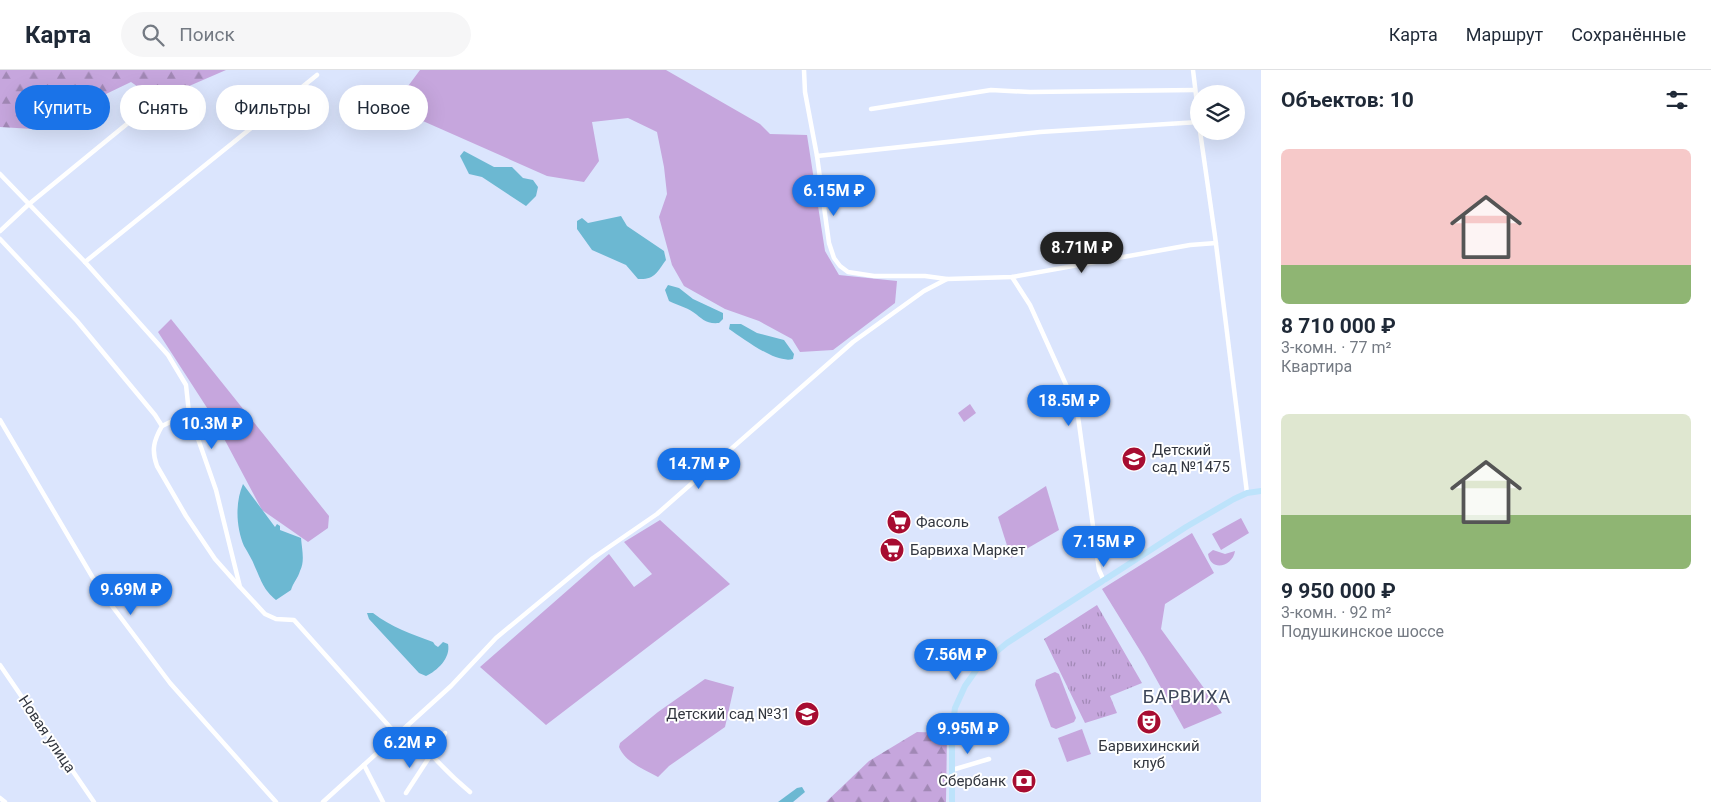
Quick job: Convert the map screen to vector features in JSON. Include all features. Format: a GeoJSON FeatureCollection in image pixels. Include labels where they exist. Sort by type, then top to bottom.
{"type":"FeatureCollection","features":[{"type":"Feature","properties":{"kind":"main road"},"geometry":{"type":"LineString","coordinates":[[952,802],[952,730],[955,708],[965,686],[979,666],[1007,643],[1186,527],[1247,493],[1261,491]]}},
{"type":"Feature","properties":{"kind":"street"},"geometry":{"type":"LineString","coordinates":[[804,70],[804,92],[817,156],[829,242],[834,258],[848,272],[874,276],[924,276],[947,279],[1012,277],[1190,245],[1216,243]]}},
{"type":"Feature","properties":{"kind":"street"},"geometry":{"type":"LineString","coordinates":[[1193,70],[1194,85]]}},
{"type":"Feature","properties":{"kind":"street"},"geometry":{"type":"LineString","coordinates":[[85,262],[317,75]]}},
{"type":"Feature","properties":{"kind":"street"},"geometry":{"type":"LineString","coordinates":[[872,109],[991,90],[1030,92],[1190,90]]}},
{"type":"Feature","properties":{"kind":"street"},"geometry":{"type":"LineString","coordinates":[[817,156],[1040,132],[1190,122]]}},
{"type":"Feature","properties":{"kind":"street"},"geometry":{"type":"LineString","coordinates":[[0,231],[29,204],[120,130]]}},
{"type":"Feature","properties":{"kind":"street"},"geometry":{"type":"LineString","coordinates":[[1201,140],[1247,493]]}},
{"type":"Feature","properties":{"kind":"street"},"geometry":{"type":"LineString","coordinates":[[0,174],[85,262],[168,355],[186,385],[189,413],[216,490],[240,587]]}},
{"type":"Feature","properties":{"kind":"street"},"geometry":{"type":"LineString","coordinates":[[0,239],[77,322],[155,414],[162,426]]}},
{"type":"Feature","properties":{"kind":"street"},"geometry":{"type":"LineString","coordinates":[[1012,277],[1030,305],[1077,409],[1098,570],[1104,581]]}},
{"type":"Feature","properties":{"kind":"street"},"geometry":{"type":"LineString","coordinates":[[323,802],[451,686],[496,638],[593,558],[657,514],[853,342],[924,291],[947,279]]}},
{"type":"Feature","properties":{"kind":"street"},"geometry":{"type":"LineString","coordinates":[[189,413],[162,426],[153,447],[156,466],[186,516],[215,559],[265,614],[276,618],[294,620],[397,735]]}},
{"type":"Feature","properties":{"kind":"street"},"geometry":{"type":"LineString","coordinates":[[0,420],[105,597],[170,683],[276,802]]}},
{"type":"Feature","properties":{"kind":"street","name":"Новая улица"},"geometry":{"type":"LineString","coordinates":[[0,665],[94,802]]}},
{"type":"Feature","properties":{"kind":"street"},"geometry":{"type":"LineString","coordinates":[[407,726],[448,774],[470,792]]}},
{"type":"Feature","properties":{"kind":"street"},"geometry":{"type":"LineString","coordinates":[[406,793],[445,733]]}},
{"type":"Feature","properties":{"kind":"street"},"geometry":{"type":"LineString","coordinates":[[952,770],[989,759]]}},
{"type":"Feature","properties":{"kind":"street"},"geometry":{"type":"LineString","coordinates":[[364,765],[384,802]]}},
{"type":"Feature","properties":{"kind":"street"},"geometry":{"type":"LineString","coordinates":[[0,798],[5,802]]}},
{"type":"Feature","properties":{"kind":"green space"},"geometry":{"type":"Polygon","coordinates":[[[0,70],[226,70],[192,85],[135,85],[131,82],[120,85],[120,87],[110,92],[110,85],[15,85],[15,128],[0,127],[0,70]]]}},
{"type":"Feature","properties":{"kind":"green space"},"geometry":{"type":"Polygon","coordinates":[[[420,70],[666,70],[760,124],[770,134],[807,135],[825,251],[839,275],[897,281],[895,303],[833,350],[800,352],[792,339],[759,321],[725,309],[684,286],[672,265],[659,217],[667,194],[657,132],[628,118],[592,122],[599,161],[584,182],[547,176],[428,123],[428,85],[409,85],[420,70]]]}},
{"type":"Feature","properties":{"kind":"green space"},"geometry":{"type":"Polygon","coordinates":[[[171,319],[329,516],[328,528],[308,542],[262,510],[211,414],[158,332],[171,319]]]}},
{"type":"Feature","properties":{"kind":"green space"},"geometry":{"type":"Polygon","coordinates":[[[970,404],[976,413],[964,422],[958,413],[970,404]]]}},
{"type":"Feature","properties":{"kind":"green space"},"geometry":{"type":"Polygon","coordinates":[[[1046,486],[1059,530],[1011,558],[998,517],[1046,486]]]}},
{"type":"Feature","properties":{"kind":"green space"},"geometry":{"type":"Polygon","coordinates":[[[1241,518],[1249,533],[1221,550],[1212,534],[1241,518]]]}},
{"type":"Feature","properties":{"kind":"green space"},"geometry":{"type":"Polygon","coordinates":[[[660,520],[730,584],[546,725],[480,667],[609,554],[634,587],[652,574],[624,542],[660,520]]]}},
{"type":"Feature","properties":{"kind":"green space"},"geometry":{"type":"Polygon","coordinates":[[[1192,533],[1214,573],[1165,604],[1161,629],[1222,713],[1184,729],[1144,657],[1102,589],[1192,533]]]}},
{"type":"Feature","properties":{"kind":"green space"},"geometry":{"type":"Polygon","coordinates":[[[1213,550],[1225,554],[1235,551],[1226,564],[1217,565],[1213,564],[1208,554],[1213,550]]]}},
{"type":"Feature","properties":{"kind":"green space"},"geometry":{"type":"Polygon","coordinates":[[[1097,605],[1142,683],[1110,696],[1117,713],[1085,723],[1044,639],[1097,605]]]}},
{"type":"Feature","properties":{"kind":"green space"},"geometry":{"type":"Polygon","coordinates":[[[1055,672],[1059,674],[1076,718],[1074,722],[1056,729],[1051,727],[1035,685],[1036,680],[1055,672]]]}},
{"type":"Feature","properties":{"kind":"green space"},"geometry":{"type":"Polygon","coordinates":[[[705,679],[734,687],[725,727],[669,766],[658,777],[636,765],[622,753],[619,747],[620,743],[658,712],[705,679]]]}},
{"type":"Feature","properties":{"kind":"green space"},"geometry":{"type":"Polygon","coordinates":[[[1082,729],[1091,754],[1067,762],[1058,738],[1082,729]]]}},
{"type":"Feature","properties":{"kind":"green space"},"geometry":{"type":"Polygon","coordinates":[[[917,732],[947,733],[946,802],[826,802],[869,761],[917,732]]]}},
{"type":"Feature","properties":{"kind":"water"},"geometry":{"type":"Polygon","coordinates":[[[464,151],[494,167],[512,167],[523,178],[533,180],[538,187],[536,196],[526,206],[482,177],[469,174],[460,156],[464,151]]]}},
{"type":"Feature","properties":{"kind":"water"},"geometry":{"type":"Polygon","coordinates":[[[621,216],[627,226],[664,251],[666,260],[652,277],[638,279],[626,265],[592,250],[577,229],[577,221],[582,218],[588,223],[621,216]]]}},
{"type":"Feature","properties":{"kind":"water"},"geometry":{"type":"Polygon","coordinates":[[[668,285],[679,288],[693,299],[723,313],[723,319],[719,323],[707,322],[690,310],[669,301],[665,290],[668,285]]]}},
{"type":"Feature","properties":{"kind":"water"},"geometry":{"type":"Polygon","coordinates":[[[730,324],[741,324],[757,333],[784,340],[794,354],[793,359],[778,358],[760,350],[729,329],[730,324]]]}},
{"type":"Feature","properties":{"kind":"water"},"geometry":{"type":"Polygon","coordinates":[[[243,484],[275,527],[277,524],[280,526],[280,530],[301,538],[302,567],[291,590],[276,600],[263,585],[241,539],[238,507],[243,484]]]}},
{"type":"Feature","properties":{"kind":"water"},"geometry":{"type":"Polygon","coordinates":[[[367,613],[373,613],[394,626],[433,642],[438,647],[443,642],[448,644],[445,659],[430,674],[426,676],[419,673],[369,619],[367,613]]]}},
{"type":"Feature","properties":{"kind":"water"},"geometry":{"type":"Polygon","coordinates":[[[802,787],[805,792],[793,802],[778,802],[797,788],[802,787]]]}},
{"type":"Feature","properties":{"kind":"place","name":"Детский сад №1475"},"geometry":{"type":"Point","coordinates":[1134,459]}},
{"type":"Feature","properties":{"kind":"place","name":"Фасоль"},"geometry":{"type":"Point","coordinates":[899,522]}},
{"type":"Feature","properties":{"kind":"place","name":"Барвиха Маркет"},"geometry":{"type":"Point","coordinates":[892,550]}},
{"type":"Feature","properties":{"kind":"place","name":"Детский сад №31"},"geometry":{"type":"Point","coordinates":[807,714]}},
{"type":"Feature","properties":{"kind":"place","name":"Барвихинский клуб"},"geometry":{"type":"Point","coordinates":[1149,722]}},
{"type":"Feature","properties":{"kind":"place","name":"Сбербанк"},"geometry":{"type":"Point","coordinates":[1024,781]}},
{"type":"Feature","properties":{"kind":"district","name":"БАРВИХА"},"geometry":{"type":"Point","coordinates":[1187,696]}}]}
